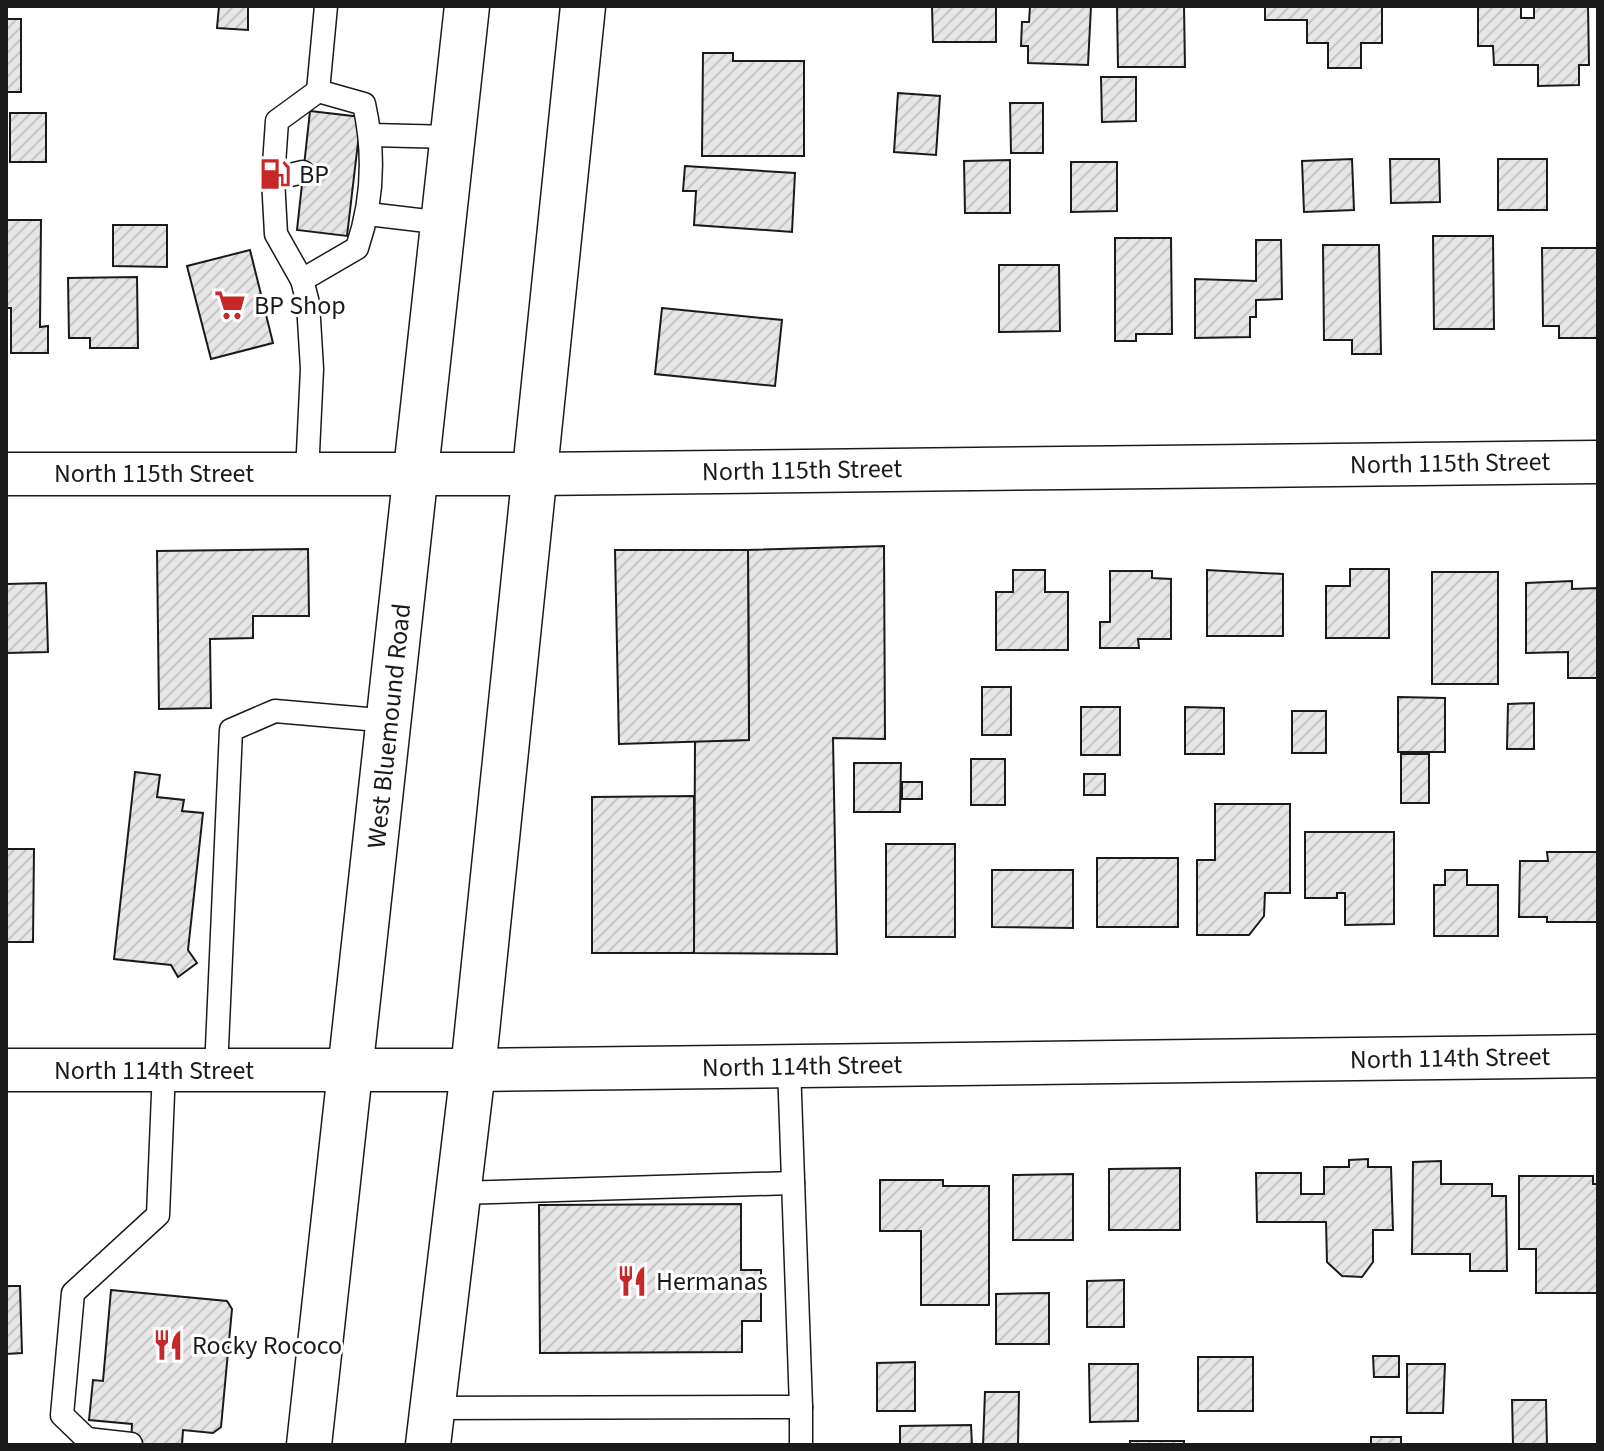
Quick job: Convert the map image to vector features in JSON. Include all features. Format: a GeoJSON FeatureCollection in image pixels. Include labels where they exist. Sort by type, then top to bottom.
{"type":"FeatureCollection","features":[{"type":"Feature","properties":{"kind":"main road","name":"West Bluemound Road"},"geometry":{"type":"LineString","coordinates":[[309,1445],[467,6]]}},
{"type":"Feature","properties":{"kind":"main road"},"geometry":{"type":"LineString","coordinates":[[430,1427],[473,1070],[583,6]]}},
{"type":"Feature","properties":{"kind":"street","name":"North 115th Street"},"geometry":{"type":"LineString","coordinates":[[6,474],[533,474],[1598,462]]}},
{"type":"Feature","properties":{"kind":"street","name":"North 114th Street"},"geometry":{"type":"LineString","coordinates":[[6,1070],[473,1070],[1598,1056]]}},
{"type":"Feature","properties":{"kind":"lane"},"geometry":{"type":"LineString","coordinates":[[307,473],[312,369],[308,303],[302,280],[276,234],[273,179],[277,121],[318,91],[326,6]]}},
{"type":"Feature","properties":{"kind":"lane"},"geometry":{"type":"LineString","coordinates":[[302,280],[357,248],[368,214],[363,160],[371,135],[364,104],[318,91]]}},
{"type":"Feature","properties":{"kind":"lane"},"geometry":{"type":"LineString","coordinates":[[371,135],[452,137]]}},
{"type":"Feature","properties":{"kind":"lane"},"geometry":{"type":"LineString","coordinates":[[273,179],[303,172]]}},
{"type":"Feature","properties":{"kind":"lane"},"geometry":{"type":"LineString","coordinates":[[368,214],[444,223]]}},
{"type":"Feature","properties":{"kind":"lane"},"geometry":{"type":"LineString","coordinates":[[216,1070],[231,730],[275,711],[390,721]]}},
{"type":"Feature","properties":{"kind":"lane"},"geometry":{"type":"LineString","coordinates":[[789,1066],[801,1445]]}},
{"type":"Feature","properties":{"kind":"lane"},"geometry":{"type":"LineString","coordinates":[[131,1444],[90,1442],[62,1415],[73,1293],[158,1215],[164,1070]]}},
{"type":"Feature","properties":{"kind":"lane"},"geometry":{"type":"LineString","coordinates":[[458,1193],[793,1183]]}},
{"type":"Feature","properties":{"kind":"lane"},"geometry":{"type":"LineString","coordinates":[[430,1427],[801,1407]]}},
{"type":"Feature","properties":{"kind":"building"},"geometry":{"type":"Polygon","coordinates":[[[219,6],[248,6],[248,30],[217,28],[219,6]]]}},
{"type":"Feature","properties":{"kind":"building"},"geometry":{"type":"Polygon","coordinates":[[[932,6],[996,6],[996,42],[933,42],[932,6]]]}},
{"type":"Feature","properties":{"kind":"building"},"geometry":{"type":"Polygon","coordinates":[[[1030,6],[1091,6],[1088,65],[1028,63],[1028,46],[1021,46],[1022,22],[1029,22],[1030,6]]]}},
{"type":"Feature","properties":{"kind":"building"},"geometry":{"type":"Polygon","coordinates":[[[1117,6],[1184,6],[1185,67],[1118,67],[1117,6]]]}},
{"type":"Feature","properties":{"kind":"building"},"geometry":{"type":"Polygon","coordinates":[[[1265,6],[1382,6],[1382,43],[1361,43],[1361,68],[1328,68],[1328,43],[1307,43],[1307,20],[1265,20],[1265,6]]]}},
{"type":"Feature","properties":{"kind":"building"},"geometry":{"type":"Polygon","coordinates":[[[1478,6],[1521,6],[1521,18],[1534,18],[1534,6],[1588,6],[1589,65],[1579,65],[1579,85],[1538,86],[1538,65],[1494,65],[1493,46],[1478,46],[1478,6]]]}},
{"type":"Feature","properties":{"kind":"building"},"geometry":{"type":"Polygon","coordinates":[[[6,19],[21,19],[21,92],[6,92],[6,19]]]}},
{"type":"Feature","properties":{"kind":"building"},"geometry":{"type":"Polygon","coordinates":[[[703,53],[733,53],[733,61],[804,61],[804,156],[702,156],[703,53]]]}},
{"type":"Feature","properties":{"kind":"building"},"geometry":{"type":"Polygon","coordinates":[[[1101,77],[1136,77],[1136,121],[1102,122],[1101,77]]]}},
{"type":"Feature","properties":{"kind":"building"},"geometry":{"type":"Polygon","coordinates":[[[898,93],[940,96],[936,155],[894,152],[898,93]]]}},
{"type":"Feature","properties":{"kind":"building"},"geometry":{"type":"Polygon","coordinates":[[[1010,103],[1043,103],[1043,153],[1011,153],[1010,103]]]}},
{"type":"Feature","properties":{"kind":"building"},"geometry":{"type":"Polygon","coordinates":[[[310,111],[361,117],[347,236],[297,230],[310,111]]]}},
{"type":"Feature","properties":{"kind":"building"},"geometry":{"type":"Polygon","coordinates":[[[10,113],[46,113],[46,162],[10,162],[10,113]]]}},
{"type":"Feature","properties":{"kind":"building"},"geometry":{"type":"Polygon","coordinates":[[[1352,159],[1354,210],[1304,212],[1302,161],[1352,159]]]}},
{"type":"Feature","properties":{"kind":"building"},"geometry":{"type":"Polygon","coordinates":[[[1390,159],[1439,159],[1440,202],[1391,203],[1390,159]]]}},
{"type":"Feature","properties":{"kind":"building"},"geometry":{"type":"Polygon","coordinates":[[[1498,159],[1547,159],[1547,210],[1498,210],[1498,159]]]}},
{"type":"Feature","properties":{"kind":"building"},"geometry":{"type":"Polygon","coordinates":[[[1010,160],[1010,213],[965,213],[964,161],[1010,160]]]}},
{"type":"Feature","properties":{"kind":"building"},"geometry":{"type":"Polygon","coordinates":[[[1071,162],[1117,162],[1117,211],[1071,212],[1071,162]]]}},
{"type":"Feature","properties":{"kind":"building"},"geometry":{"type":"Polygon","coordinates":[[[685,166],[795,173],[792,232],[694,225],[696,191],[683,191],[685,166]]]}},
{"type":"Feature","properties":{"kind":"building"},"geometry":{"type":"Polygon","coordinates":[[[6,220],[41,220],[40,327],[48,326],[48,353],[11,353],[11,308],[6,308],[6,220]]]}},
{"type":"Feature","properties":{"kind":"building"},"geometry":{"type":"Polygon","coordinates":[[[113,225],[167,225],[167,267],[113,266],[113,225]]]}},
{"type":"Feature","properties":{"kind":"building"},"geometry":{"type":"Polygon","coordinates":[[[1433,236],[1493,236],[1494,329],[1434,329],[1433,236]]]}},
{"type":"Feature","properties":{"kind":"building"},"geometry":{"type":"Polygon","coordinates":[[[1115,238],[1171,238],[1172,334],[1136,334],[1136,341],[1115,341],[1115,238]]]}},
{"type":"Feature","properties":{"kind":"building"},"geometry":{"type":"Polygon","coordinates":[[[1256,240],[1281,240],[1282,299],[1256,300],[1256,317],[1250,317],[1250,337],[1195,338],[1195,279],[1256,281],[1256,240]]]}},
{"type":"Feature","properties":{"kind":"building"},"geometry":{"type":"Polygon","coordinates":[[[1323,245],[1379,245],[1381,354],[1352,354],[1352,340],[1324,340],[1323,245]]]}},
{"type":"Feature","properties":{"kind":"building"},"geometry":{"type":"Polygon","coordinates":[[[1542,248],[1598,248],[1598,338],[1559,338],[1559,326],[1543,326],[1542,248]]]}},
{"type":"Feature","properties":{"kind":"building","name":"BP Shop"},"geometry":{"type":"Polygon","coordinates":[[[250,250],[273,343],[211,359],[187,266],[250,250]]]}},
{"type":"Feature","properties":{"kind":"building"},"geometry":{"type":"Polygon","coordinates":[[[999,265],[1059,265],[1060,331],[999,332],[999,265]]]}},
{"type":"Feature","properties":{"kind":"building"},"geometry":{"type":"Polygon","coordinates":[[[137,277],[138,348],[90,348],[90,338],[69,338],[68,278],[137,277]]]}},
{"type":"Feature","properties":{"kind":"building"},"geometry":{"type":"Polygon","coordinates":[[[662,308],[782,320],[775,386],[655,374],[662,308]]]}},
{"type":"Feature","properties":{"kind":"building"},"geometry":{"type":"Polygon","coordinates":[[[884,546],[885,739],[833,738],[837,954],[694,953],[695,741],[749,740],[748,550],[884,546]]]}},
{"type":"Feature","properties":{"kind":"building"},"geometry":{"type":"Polygon","coordinates":[[[308,549],[309,616],[253,616],[253,638],[210,639],[211,708],[159,709],[157,551],[308,549]]]}},
{"type":"Feature","properties":{"kind":"building"},"geometry":{"type":"Polygon","coordinates":[[[615,550],[748,550],[749,740],[619,744],[615,550]]]}},
{"type":"Feature","properties":{"kind":"building"},"geometry":{"type":"Polygon","coordinates":[[[1350,569],[1389,569],[1389,638],[1326,638],[1326,586],[1350,586],[1350,569]]]}},
{"type":"Feature","properties":{"kind":"building"},"geometry":{"type":"Polygon","coordinates":[[[1013,570],[1045,570],[1045,592],[1068,592],[1068,650],[996,650],[996,592],[1013,592],[1013,570]]]}},
{"type":"Feature","properties":{"kind":"building"},"geometry":{"type":"Polygon","coordinates":[[[1207,570],[1283,574],[1283,636],[1207,636],[1207,570]]]}},
{"type":"Feature","properties":{"kind":"building"},"geometry":{"type":"Polygon","coordinates":[[[1110,571],[1152,571],[1152,578],[1171,579],[1171,639],[1138,639],[1139,648],[1100,648],[1100,622],[1110,622],[1110,571]]]}},
{"type":"Feature","properties":{"kind":"building"},"geometry":{"type":"Polygon","coordinates":[[[1432,572],[1498,572],[1498,684],[1432,684],[1432,572]]]}},
{"type":"Feature","properties":{"kind":"building"},"geometry":{"type":"Polygon","coordinates":[[[1572,581],[1572,589],[1598,588],[1598,678],[1568,678],[1568,652],[1526,653],[1526,583],[1572,581]]]}},
{"type":"Feature","properties":{"kind":"building"},"geometry":{"type":"Polygon","coordinates":[[[46,583],[48,652],[6,653],[6,584],[46,583]]]}},
{"type":"Feature","properties":{"kind":"building"},"geometry":{"type":"Polygon","coordinates":[[[982,687],[1011,687],[1011,735],[982,735],[982,687]]]}},
{"type":"Feature","properties":{"kind":"building"},"geometry":{"type":"Polygon","coordinates":[[[1398,697],[1445,698],[1445,752],[1398,752],[1398,697]]]}},
{"type":"Feature","properties":{"kind":"building"},"geometry":{"type":"Polygon","coordinates":[[[1534,703],[1534,749],[1507,749],[1508,704],[1534,703]]]}},
{"type":"Feature","properties":{"kind":"building"},"geometry":{"type":"Polygon","coordinates":[[[1081,707],[1120,707],[1120,755],[1081,755],[1081,707]]]}},
{"type":"Feature","properties":{"kind":"building"},"geometry":{"type":"Polygon","coordinates":[[[1185,707],[1224,708],[1224,754],[1185,754],[1185,707]]]}},
{"type":"Feature","properties":{"kind":"building"},"geometry":{"type":"Polygon","coordinates":[[[1292,711],[1326,711],[1326,753],[1292,753],[1292,711]]]}},
{"type":"Feature","properties":{"kind":"building"},"geometry":{"type":"Polygon","coordinates":[[[1401,754],[1429,754],[1429,803],[1401,803],[1401,754]]]}},
{"type":"Feature","properties":{"kind":"building"},"geometry":{"type":"Polygon","coordinates":[[[971,759],[1005,759],[1005,805],[971,805],[971,759]]]}},
{"type":"Feature","properties":{"kind":"building"},"geometry":{"type":"Polygon","coordinates":[[[854,763],[901,763],[900,812],[854,812],[854,763]]]}},
{"type":"Feature","properties":{"kind":"building"},"geometry":{"type":"Polygon","coordinates":[[[135,772],[160,775],[157,797],[184,800],[182,811],[203,813],[188,950],[197,963],[178,977],[171,965],[114,959],[135,772]]]}},
{"type":"Feature","properties":{"kind":"building"},"geometry":{"type":"Polygon","coordinates":[[[1084,774],[1105,774],[1105,795],[1084,795],[1084,774]]]}},
{"type":"Feature","properties":{"kind":"building"},"geometry":{"type":"Polygon","coordinates":[[[902,782],[922,782],[922,799],[902,799],[902,782]]]}},
{"type":"Feature","properties":{"kind":"building"},"geometry":{"type":"Polygon","coordinates":[[[694,796],[694,953],[592,953],[592,797],[694,796]]]}},
{"type":"Feature","properties":{"kind":"building"},"geometry":{"type":"Polygon","coordinates":[[[1215,804],[1290,804],[1290,893],[1265,893],[1264,916],[1249,935],[1197,935],[1197,860],[1215,860],[1215,804]]]}},
{"type":"Feature","properties":{"kind":"building"},"geometry":{"type":"Polygon","coordinates":[[[1305,832],[1394,832],[1394,924],[1345,925],[1345,893],[1337,893],[1337,898],[1305,898],[1305,832]]]}},
{"type":"Feature","properties":{"kind":"building"},"geometry":{"type":"Polygon","coordinates":[[[886,844],[955,844],[955,937],[886,937],[886,844]]]}},
{"type":"Feature","properties":{"kind":"building"},"geometry":{"type":"Polygon","coordinates":[[[6,849],[34,849],[33,942],[6,942],[6,849]]]}},
{"type":"Feature","properties":{"kind":"building"},"geometry":{"type":"Polygon","coordinates":[[[1547,852],[1598,852],[1598,922],[1547,922],[1547,917],[1519,917],[1520,861],[1548,861],[1547,852]]]}},
{"type":"Feature","properties":{"kind":"building"},"geometry":{"type":"Polygon","coordinates":[[[1097,858],[1178,858],[1178,927],[1097,927],[1097,858]]]}},
{"type":"Feature","properties":{"kind":"building"},"geometry":{"type":"Polygon","coordinates":[[[992,870],[1073,870],[1073,928],[992,927],[992,870]]]}},
{"type":"Feature","properties":{"kind":"building"},"geometry":{"type":"Polygon","coordinates":[[[1445,870],[1467,870],[1467,885],[1498,885],[1498,936],[1434,936],[1434,885],[1445,885],[1445,870]]]}},
{"type":"Feature","properties":{"kind":"building"},"geometry":{"type":"Polygon","coordinates":[[[1368,1159],[1368,1167],[1391,1167],[1393,1230],[1373,1230],[1373,1262],[1362,1277],[1342,1276],[1327,1262],[1326,1222],[1257,1222],[1256,1173],[1301,1173],[1301,1194],[1324,1194],[1324,1167],[1349,1167],[1349,1160],[1368,1159]]]}},
{"type":"Feature","properties":{"kind":"building"},"geometry":{"type":"Polygon","coordinates":[[[1441,1161],[1441,1184],[1492,1184],[1492,1196],[1506,1196],[1507,1271],[1470,1271],[1470,1254],[1412,1254],[1413,1162],[1441,1161]]]}},
{"type":"Feature","properties":{"kind":"building"},"geometry":{"type":"Polygon","coordinates":[[[1180,1168],[1180,1230],[1109,1230],[1109,1169],[1180,1168]]]}},
{"type":"Feature","properties":{"kind":"building"},"geometry":{"type":"Polygon","coordinates":[[[1073,1174],[1073,1240],[1013,1240],[1013,1175],[1073,1174]]]}},
{"type":"Feature","properties":{"kind":"building"},"geometry":{"type":"Polygon","coordinates":[[[1519,1176],[1593,1176],[1593,1184],[1598,1184],[1598,1293],[1536,1293],[1536,1249],[1519,1249],[1519,1176]]]}},
{"type":"Feature","properties":{"kind":"building"},"geometry":{"type":"Polygon","coordinates":[[[880,1180],[943,1180],[943,1186],[989,1186],[989,1305],[921,1305],[921,1231],[880,1231],[880,1180]]]}},
{"type":"Feature","properties":{"kind":"building"},"geometry":{"type":"Polygon","coordinates":[[[741,1204],[741,1270],[761,1270],[761,1321],[742,1321],[742,1352],[540,1353],[539,1205],[741,1204]]]}},
{"type":"Feature","properties":{"kind":"building"},"geometry":{"type":"Polygon","coordinates":[[[1124,1280],[1124,1327],[1087,1327],[1087,1281],[1124,1280]]]}},
{"type":"Feature","properties":{"kind":"building"},"geometry":{"type":"Polygon","coordinates":[[[6,1286],[20,1286],[22,1353],[6,1354],[6,1286]]]}},
{"type":"Feature","properties":{"kind":"building","name":"Rocky Rococo"},"geometry":{"type":"Polygon","coordinates":[[[111,1290],[227,1301],[232,1309],[221,1427],[213,1433],[183,1430],[182,1445],[131,1445],[132,1424],[89,1420],[93,1380],[103,1381],[111,1290]]]}},
{"type":"Feature","properties":{"kind":"building"},"geometry":{"type":"Polygon","coordinates":[[[1049,1293],[1049,1344],[996,1344],[996,1294],[1049,1293]]]}},
{"type":"Feature","properties":{"kind":"building"},"geometry":{"type":"Polygon","coordinates":[[[1373,1356],[1399,1356],[1399,1377],[1374,1377],[1373,1356]]]}},
{"type":"Feature","properties":{"kind":"building"},"geometry":{"type":"Polygon","coordinates":[[[1198,1357],[1253,1357],[1253,1411],[1198,1411],[1198,1357]]]}},
{"type":"Feature","properties":{"kind":"building"},"geometry":{"type":"Polygon","coordinates":[[[915,1362],[915,1411],[877,1411],[877,1363],[915,1362]]]}},
{"type":"Feature","properties":{"kind":"building"},"geometry":{"type":"Polygon","coordinates":[[[1089,1364],[1138,1364],[1138,1421],[1090,1422],[1089,1364]]]}},
{"type":"Feature","properties":{"kind":"building"},"geometry":{"type":"Polygon","coordinates":[[[1407,1364],[1445,1364],[1443,1413],[1407,1413],[1407,1364]]]}},
{"type":"Feature","properties":{"kind":"building"},"geometry":{"type":"Polygon","coordinates":[[[985,1392],[1019,1392],[1018,1445],[983,1445],[985,1392]]]}},
{"type":"Feature","properties":{"kind":"building"},"geometry":{"type":"Polygon","coordinates":[[[1512,1400],[1546,1400],[1547,1445],[1513,1445],[1512,1400]]]}},
{"type":"Feature","properties":{"kind":"building"},"geometry":{"type":"Polygon","coordinates":[[[971,1425],[972,1445],[900,1445],[900,1426],[971,1425]]]}},
{"type":"Feature","properties":{"kind":"building"},"geometry":{"type":"Polygon","coordinates":[[[1371,1437],[1401,1437],[1401,1445],[1371,1445],[1371,1437]]]}},
{"type":"Feature","properties":{"kind":"building"},"geometry":{"type":"Polygon","coordinates":[[[1130,1441],[1184,1441],[1184,1445],[1130,1445],[1130,1441]]]}},
{"type":"Feature","properties":{"kind":"place","name":"BP"},"geometry":{"type":"Point","coordinates":[275,174]}},
{"type":"Feature","properties":{"kind":"place","name":"BP Shop"},"geometry":{"type":"Point","coordinates":[230,305]}},
{"type":"Feature","properties":{"kind":"place","name":"Hermanas"},"geometry":{"type":"Point","coordinates":[632,1281]}},
{"type":"Feature","properties":{"kind":"place","name":"Rocky Rococo"},"geometry":{"type":"Point","coordinates":[168,1345]}}]}
